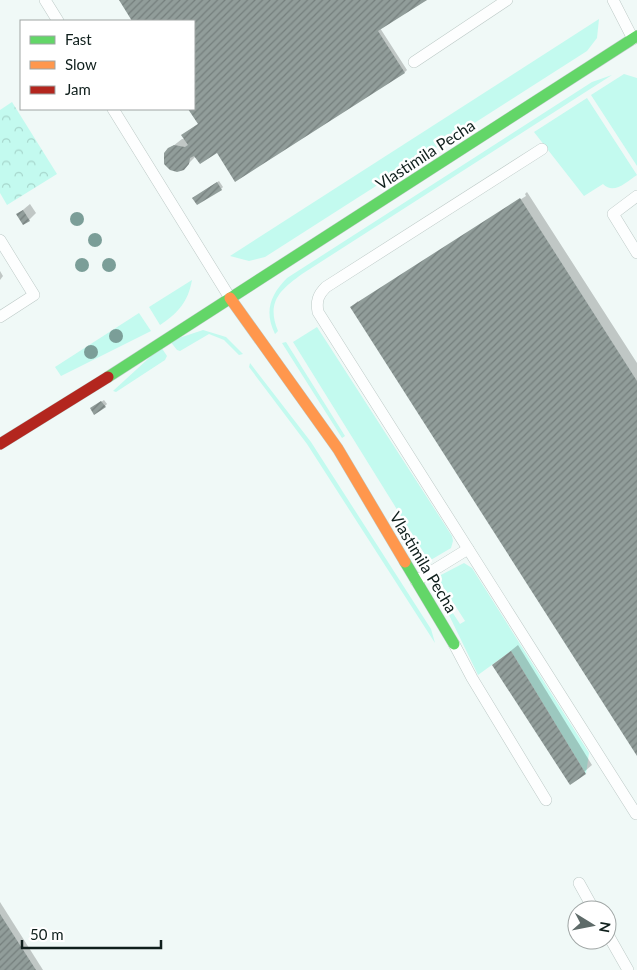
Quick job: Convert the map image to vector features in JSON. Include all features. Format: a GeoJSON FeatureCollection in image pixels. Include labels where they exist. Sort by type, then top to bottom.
{"type":"FeatureCollection","features":[{"type":"Feature","properties":{"kind":"street","name":"Vlastimila Pecha"},"geometry":{"type":"LineString","coordinates":[[0,444],[636,40]]}},
{"type":"Feature","properties":{"kind":"street","name":"Vlastimila Pecha"},"geometry":{"type":"LineString","coordinates":[[230,298],[338,449],[454,644]]}},
{"type":"Feature","properties":{"kind":"lane"},"geometry":{"type":"LineString","coordinates":[[45,0],[57,20]]}},
{"type":"Feature","properties":{"kind":"lane"},"geometry":{"type":"LineString","coordinates":[[414,62],[507,0]]}},
{"type":"Feature","properties":{"kind":"lane"},"geometry":{"type":"LineString","coordinates":[[613,0],[636,40]]}},
{"type":"Feature","properties":{"kind":"lane"},"geometry":{"type":"LineString","coordinates":[[113,110],[230,298]]}},
{"type":"Feature","properties":{"kind":"lane"},"geometry":{"type":"LineString","coordinates":[[542,149],[326,287],[318,299],[318,312],[636,814]]}},
{"type":"Feature","properties":{"kind":"lane"},"geometry":{"type":"LineString","coordinates":[[637,196],[612,214],[637,253]]}},
{"type":"Feature","properties":{"kind":"lane"},"geometry":{"type":"LineString","coordinates":[[0,240],[34,295],[0,317]]}},
{"type":"Feature","properties":{"kind":"lane"},"geometry":{"type":"LineString","coordinates":[[416,581],[468,549]]}},
{"type":"Feature","properties":{"kind":"lane"},"geometry":{"type":"LineString","coordinates":[[454,644],[472,678],[546,800]]}},
{"type":"Feature","properties":{"kind":"lane"},"geometry":{"type":"LineString","coordinates":[[579,883],[588,900]]}},
{"type":"Feature","properties":{"kind":"lane"},"geometry":{"type":"LineString","coordinates":[[617,950],[628,970]]}},
{"type":"Feature","properties":{"kind":"green space"},"geometry":{"type":"Polygon","coordinates":[[[599,19],[597,38],[587,51],[265,257],[249,261],[230,256],[599,19]]]}},
{"type":"Feature","properties":{"kind":"green space"},"geometry":{"type":"Polygon","coordinates":[[[624,74],[637,78],[637,166],[591,95],[624,74]]]}},
{"type":"Feature","properties":{"kind":"green space"},"geometry":{"type":"Polygon","coordinates":[[[612,75],[294,280],[277,298],[274,312],[278,331],[275,334],[270,318],[270,304],[276,291],[287,278],[592,82],[612,75]]]}},
{"type":"Feature","properties":{"kind":"green space"},"geometry":{"type":"Polygon","coordinates":[[[587,98],[637,175],[616,188],[607,187],[603,184],[584,196],[534,132],[587,98]]]}},
{"type":"Feature","properties":{"kind":"green space"},"geometry":{"type":"Polygon","coordinates":[[[12,102],[57,174],[7,205],[0,193],[0,110],[12,102]]]}},
{"type":"Feature","properties":{"kind":"green space"},"geometry":{"type":"Polygon","coordinates":[[[192,280],[185,301],[172,316],[160,325],[149,307],[192,280]]]}},
{"type":"Feature","properties":{"kind":"green space"},"geometry":{"type":"Polygon","coordinates":[[[139,313],[151,331],[61,376],[55,367],[139,313]]]}},
{"type":"Feature","properties":{"kind":"green space"},"geometry":{"type":"Polygon","coordinates":[[[317,327],[452,536],[451,548],[429,561],[293,342],[317,327]]]}},
{"type":"Feature","properties":{"kind":"green space"},"geometry":{"type":"Polygon","coordinates":[[[203,330],[226,337],[243,354],[239,355],[224,340],[209,334],[180,351],[170,341],[203,330]]]}},
{"type":"Feature","properties":{"kind":"green space"},"geometry":{"type":"Polygon","coordinates":[[[286,342],[345,436],[342,438],[282,343],[286,342]]]}},
{"type":"Feature","properties":{"kind":"green space"},"geometry":{"type":"Polygon","coordinates":[[[161,347],[167,356],[165,360],[116,392],[113,391],[161,347]]]}},
{"type":"Feature","properties":{"kind":"green space"},"geometry":{"type":"Polygon","coordinates":[[[250,363],[311,442],[431,629],[435,643],[307,444],[249,367],[250,363]]]}},
{"type":"Feature","properties":{"kind":"green space"},"geometry":{"type":"Polygon","coordinates":[[[464,563],[472,568],[589,753],[586,774],[511,651],[478,675],[434,584],[460,624],[465,621],[437,577],[464,563]]]}},
{"type":"Feature","properties":{"kind":"building"},"geometry":{"type":"Polygon","coordinates":[[[119,0],[427,0],[378,31],[405,73],[235,182],[217,153],[200,164],[194,156],[190,158],[189,164],[184,170],[177,172],[170,170],[164,164],[164,153],[168,148],[174,145],[185,147],[188,145],[181,135],[198,124],[189,110],[195,110],[195,20],[131,20],[119,0]]]}},
{"type":"Feature","properties":{"kind":"building"},"geometry":{"type":"Polygon","coordinates":[[[217,182],[222,190],[197,205],[192,198],[217,182]]]}},
{"type":"Feature","properties":{"kind":"building"},"geometry":{"type":"Polygon","coordinates":[[[520,198],[637,381],[637,756],[350,307],[520,198]]]}},
{"type":"Feature","properties":{"kind":"building"},"geometry":{"type":"Polygon","coordinates":[[[23,210],[30,221],[23,225],[16,214],[23,210]]]}},
{"type":"Feature","properties":{"kind":"building"},"geometry":{"type":"Polygon","coordinates":[[[101,401],[106,407],[94,415],[90,408],[101,401]]]}},
{"type":"Feature","properties":{"kind":"building"},"geometry":{"type":"Polygon","coordinates":[[[511,651],[586,774],[570,785],[492,665],[511,651]]]}},
{"type":"Feature","properties":{"kind":"building"},"geometry":{"type":"Polygon","coordinates":[[[0,914],[36,970],[0,970],[0,914]]]}},
{"type":"Feature","properties":{"kind":"traffic: fast"},"geometry":{"type":"LineString","coordinates":[[108,377],[637,36]]}},
{"type":"Feature","properties":{"kind":"traffic: fast"},"geometry":{"type":"LineString","coordinates":[[405,562],[454,644]]}},
{"type":"Feature","properties":{"kind":"traffic: slow"},"geometry":{"type":"LineString","coordinates":[[230,298],[338,449],[405,562]]}},
{"type":"Feature","properties":{"kind":"traffic: jam"},"geometry":{"type":"LineString","coordinates":[[0,444],[108,377]]}}]}
